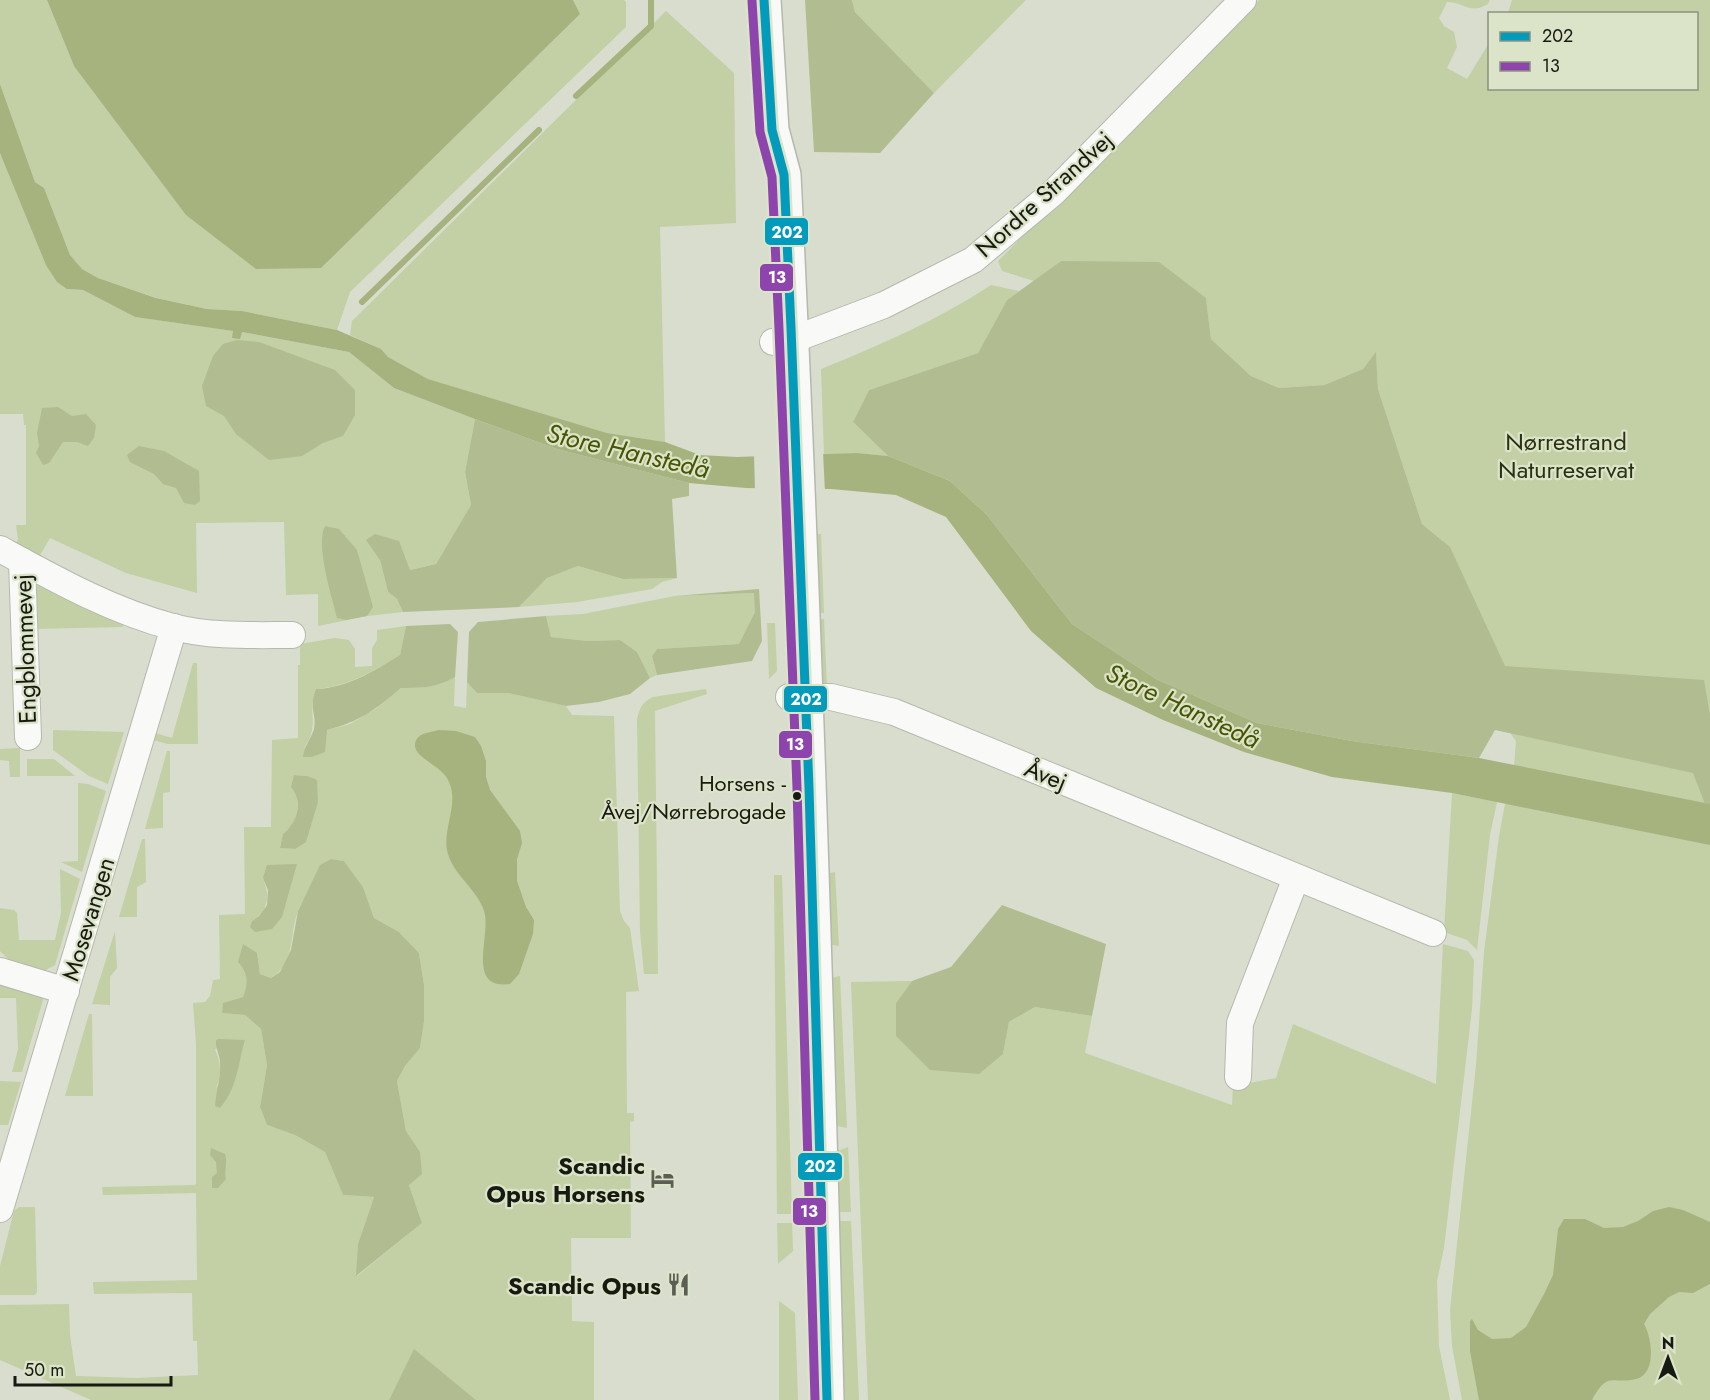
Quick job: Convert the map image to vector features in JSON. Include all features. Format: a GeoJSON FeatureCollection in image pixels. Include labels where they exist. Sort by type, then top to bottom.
{"type":"FeatureCollection","features":[{"type":"Feature","properties":{"kind":"street"},"geometry":{"type":"LineString","coordinates":[[765,0],[772,130],[784,175],[783,341],[786,432],[828,1400]]}},
{"type":"Feature","properties":{"kind":"street","name":"Nordre Strandvej"},"geometry":{"type":"LineString","coordinates":[[783,341],[884,305],[973,260],[1054,192],[1243,0]]}},
{"type":"Feature","properties":{"kind":"street","name":"Engblommevej"},"geometry":{"type":"LineString","coordinates":[[0,549],[82,592],[131,613],[174,627],[228,635],[292,635]]}},
{"type":"Feature","properties":{"kind":"street","name":"Engblommevej"},"geometry":{"type":"LineString","coordinates":[[22,561],[28,737]]}},
{"type":"Feature","properties":{"kind":"street","name":"Mosevangen"},"geometry":{"type":"LineString","coordinates":[[0,1209],[174,627]]}},
{"type":"Feature","properties":{"kind":"street"},"geometry":{"type":"LineString","coordinates":[[798,697],[809,1400]]}},
{"type":"Feature","properties":{"kind":"street","name":"Åvej"},"geometry":{"type":"LineString","coordinates":[[798,697],[831,697],[894,712],[1432,933]]}},
{"type":"Feature","properties":{"kind":"street"},"geometry":{"type":"LineString","coordinates":[[1238,1077],[1240,1023],[1296,878]]}},
{"type":"Feature","properties":{"kind":"street"},"geometry":{"type":"LineString","coordinates":[[0,971],[66,991]]}},
{"type":"Feature","properties":{"kind":"green space"},"geometry":{"type":"Polygon","coordinates":[[[0,0],[47,0],[74,66],[580,14],[573,0],[624,0],[626,2],[626,27],[350,292],[337,330],[242,311],[207,309],[157,298],[98,278],[82,269],[70,255],[44,188],[35,182],[0,84],[0,0]]]}},
{"type":"Feature","properties":{"kind":"green space"},"geometry":{"type":"Polygon","coordinates":[[[852,0],[1026,0],[934,93],[855,12],[852,0]]]}},
{"type":"Feature","properties":{"kind":"green space","name":"Nørrestrand Naturreservat"},"geometry":{"type":"Polygon","coordinates":[[[1259,0],[1490,0],[1488,4],[1476,8],[1447,2],[1439,18],[1444,26],[1454,32],[1457,47],[1447,68],[1467,79],[1488,45],[1488,90],[1698,90],[1698,12],[1508,12],[1512,0],[1710,0],[1710,1400],[1462,1400],[1452,1346],[1450,1310],[1476,1065],[1484,952],[1499,836],[1505,804],[1511,804],[1516,741],[1500,719],[1443,541],[1422,524],[1378,389],[1376,353],[1363,369],[1324,385],[1279,388],[1251,376],[1211,339],[1206,298],[1061,261],[1034,281],[1002,271],[998,261],[1259,0]]]}},
{"type":"Feature","properties":{"kind":"green space"},"geometry":{"type":"Polygon","coordinates":[[[666,11],[734,73],[736,223],[660,227],[665,442],[607,433],[428,379],[388,357],[381,349],[350,335],[352,321],[666,11]]]}},
{"type":"Feature","properties":{"kind":"green space"},"geometry":{"type":"Polygon","coordinates":[[[0,153],[67,289],[83,290],[135,317],[234,331],[232,338],[242,332],[349,352],[394,388],[475,419],[465,472],[471,505],[436,564],[410,570],[380,560],[388,592],[397,599],[403,612],[367,616],[318,626],[318,594],[286,595],[284,522],[196,523],[197,593],[126,573],[50,538],[39,557],[15,545],[18,539],[16,525],[26,525],[26,425],[24,425],[23,414],[0,414],[0,153]]]}},
{"type":"Feature","properties":{"kind":"green space"},"geometry":{"type":"Polygon","coordinates":[[[991,285],[1019,291],[1007,300],[978,353],[869,390],[853,422],[888,456],[857,453],[824,455],[821,369],[908,331],[950,310],[991,285]]]}},
{"type":"Feature","properties":{"kind":"green space"},"geometry":{"type":"Polygon","coordinates":[[[813,534],[821,534],[824,613],[816,613],[813,534]]]}},
{"type":"Feature","properties":{"kind":"green space"},"geometry":{"type":"Polygon","coordinates":[[[578,566],[623,579],[677,578],[662,582],[652,589],[577,602],[519,607],[547,578],[578,566]]]}},
{"type":"Feature","properties":{"kind":"green space"},"geometry":{"type":"Polygon","coordinates":[[[37,581],[124,625],[122,627],[33,629],[34,584],[37,581]]]}},
{"type":"Feature","properties":{"kind":"green space"},"geometry":{"type":"Polygon","coordinates":[[[755,593],[755,612],[739,644],[657,649],[652,656],[657,675],[650,678],[637,652],[620,640],[588,641],[551,637],[546,616],[583,614],[675,596],[755,593]]]}},
{"type":"Feature","properties":{"kind":"green space"},"geometry":{"type":"Polygon","coordinates":[[[817,619],[824,619],[827,688],[819,683],[817,619]]]}},
{"type":"Feature","properties":{"kind":"green space"},"geometry":{"type":"Polygon","coordinates":[[[767,623],[775,623],[777,671],[769,679],[767,623]]]}},
{"type":"Feature","properties":{"kind":"green space"},"geometry":{"type":"Polygon","coordinates":[[[406,626],[400,655],[349,682],[316,689],[312,705],[312,732],[304,748],[327,730],[350,724],[377,708],[401,688],[435,685],[455,677],[454,706],[466,708],[467,682],[477,693],[508,693],[566,706],[572,715],[614,716],[620,911],[630,928],[639,991],[626,992],[627,1113],[634,1113],[634,1121],[630,1122],[631,1238],[571,1238],[572,1321],[594,1322],[594,1400],[476,1400],[414,1350],[389,1400],[91,1400],[0,1360],[0,1305],[69,1304],[70,1335],[76,1376],[137,1378],[198,1375],[197,1341],[193,1341],[192,1293],[94,1294],[93,1282],[197,1280],[196,1193],[103,1195],[102,1187],[195,1185],[196,1183],[196,1044],[193,1003],[205,1002],[210,996],[213,980],[220,979],[219,915],[245,914],[244,827],[271,827],[272,740],[298,738],[300,644],[335,638],[349,640],[355,649],[355,667],[372,666],[372,648],[377,640],[377,630],[406,626]],[[294,775],[297,814],[290,828],[283,834],[280,848],[295,849],[307,776],[294,775]],[[331,859],[298,911],[288,956],[279,972],[271,978],[260,974],[257,953],[245,969],[248,985],[243,997],[224,1003],[222,1013],[245,1015],[261,1029],[267,1065],[260,1107],[267,1125],[295,1135],[325,1152],[343,1195],[374,1197],[358,1244],[357,1276],[422,1223],[409,1185],[420,1153],[406,1131],[397,1081],[405,1066],[420,1048],[424,1022],[424,985],[419,953],[399,932],[374,918],[363,887],[344,861],[331,859]],[[263,878],[267,897],[265,907],[252,921],[282,917],[263,878]],[[245,1040],[215,1049],[220,1069],[216,1088],[240,1058],[245,1040]]]}},
{"type":"Feature","properties":{"kind":"green space"},"geometry":{"type":"Polygon","coordinates":[[[193,663],[197,663],[198,744],[168,744],[153,740],[155,733],[172,738],[193,663]]]}},
{"type":"Feature","properties":{"kind":"green space"},"geometry":{"type":"Polygon","coordinates":[[[706,689],[707,694],[655,711],[658,974],[644,974],[640,932],[637,719],[642,706],[653,697],[706,689]]]}},
{"type":"Feature","properties":{"kind":"green space"},"geometry":{"type":"Polygon","coordinates":[[[53,730],[124,732],[108,784],[89,776],[53,750],[53,730]]]}},
{"type":"Feature","properties":{"kind":"green space"},"geometry":{"type":"Polygon","coordinates":[[[20,748],[20,777],[10,777],[9,761],[0,760],[0,749],[20,748]]]}},
{"type":"Feature","properties":{"kind":"green space"},"geometry":{"type":"Polygon","coordinates":[[[167,751],[170,751],[170,792],[163,793],[163,828],[145,829],[167,751]]]}},
{"type":"Feature","properties":{"kind":"green space"},"geometry":{"type":"Polygon","coordinates":[[[27,759],[54,759],[75,776],[27,776],[27,759]]]}},
{"type":"Feature","properties":{"kind":"green space"},"geometry":{"type":"Polygon","coordinates":[[[78,783],[106,791],[82,872],[61,862],[78,861],[78,783]]]}},
{"type":"Feature","properties":{"kind":"green space"},"geometry":{"type":"Polygon","coordinates":[[[1452,793],[1497,802],[1490,835],[1477,950],[1467,940],[1444,932],[1452,793]]]}},
{"type":"Feature","properties":{"kind":"green space"},"geometry":{"type":"Polygon","coordinates":[[[142,839],[145,839],[146,882],[137,887],[137,917],[119,917],[142,839]]]}},
{"type":"Feature","properties":{"kind":"green space"},"geometry":{"type":"Polygon","coordinates":[[[60,869],[80,879],[55,965],[44,971],[11,962],[0,951],[0,908],[14,910],[17,913],[19,940],[55,940],[61,913],[60,869]]]}},
{"type":"Feature","properties":{"kind":"green space"},"geometry":{"type":"Polygon","coordinates":[[[835,872],[839,946],[827,944],[825,874],[835,872]]]}},
{"type":"Feature","properties":{"kind":"green space"},"geometry":{"type":"Polygon","coordinates":[[[774,875],[782,875],[792,1214],[777,1214],[774,875]]]}},
{"type":"Feature","properties":{"kind":"green space"},"geometry":{"type":"Polygon","coordinates":[[[115,931],[117,968],[110,977],[110,1005],[92,1004],[115,931]]]}},
{"type":"Feature","properties":{"kind":"green space"},"geometry":{"type":"Polygon","coordinates":[[[1443,944],[1468,951],[1474,960],[1472,1009],[1444,1248],[1437,1281],[1439,1346],[1450,1400],[868,1400],[851,982],[912,981],[896,1003],[1003,1054],[1009,1022],[1035,1007],[1092,1016],[1085,1053],[1232,1105],[1233,1086],[1276,1078],[1293,1024],[1436,1084],[1443,944]]]}},
{"type":"Feature","properties":{"kind":"green space"},"geometry":{"type":"Polygon","coordinates":[[[840,976],[847,1128],[832,1125],[827,979],[840,976]]]}},
{"type":"Feature","properties":{"kind":"green space"},"geometry":{"type":"Polygon","coordinates":[[[0,982],[39,991],[43,1000],[22,1072],[12,1072],[18,1049],[16,998],[0,998],[0,982]]]}},
{"type":"Feature","properties":{"kind":"green space"},"geometry":{"type":"Polygon","coordinates":[[[89,1014],[92,1014],[93,1096],[65,1096],[89,1014]]]}},
{"type":"Feature","properties":{"kind":"green space"},"geometry":{"type":"Polygon","coordinates":[[[0,1081],[21,1082],[8,1125],[0,1125],[0,1081]]]}},
{"type":"Feature","properties":{"kind":"green space"},"geometry":{"type":"Polygon","coordinates":[[[848,1147],[851,1212],[835,1212],[832,1153],[848,1147]]]}},
{"type":"Feature","properties":{"kind":"green space"},"geometry":{"type":"Polygon","coordinates":[[[19,1207],[35,1207],[37,1292],[35,1295],[0,1295],[0,1266],[14,1211],[19,1207]]]}},
{"type":"Feature","properties":{"kind":"green space"},"geometry":{"type":"Polygon","coordinates":[[[835,1221],[851,1221],[859,1400],[840,1400],[835,1221]]]}},
{"type":"Feature","properties":{"kind":"green space"},"geometry":{"type":"Polygon","coordinates":[[[777,1223],[792,1223],[793,1251],[778,1264],[777,1223]]]}},
{"type":"Feature","properties":{"kind":"green space"},"geometry":{"type":"Polygon","coordinates":[[[779,1301],[795,1313],[798,1400],[779,1400],[779,1301]]]}},
{"type":"Feature","properties":{"kind":"shaded area"},"geometry":{"type":"Polygon","coordinates":[[[805,0],[852,0],[855,12],[934,93],[880,153],[814,152],[805,0]]]}},
{"type":"Feature","properties":{"kind":"shaded area"},"geometry":{"type":"Polygon","coordinates":[[[1061,261],[1159,262],[1206,298],[1211,339],[1251,376],[1279,388],[1324,385],[1363,369],[1376,352],[1378,389],[1422,524],[1450,547],[1505,666],[1704,680],[1710,715],[1710,804],[1705,804],[1693,773],[1495,730],[1479,758],[1352,741],[1257,723],[1156,679],[1072,624],[987,515],[950,481],[888,456],[853,422],[869,390],[978,353],[1007,300],[1061,261]]]}},
{"type":"Feature","properties":{"kind":"shaded area"},"geometry":{"type":"Polygon","coordinates":[[[237,340],[259,342],[335,370],[355,390],[355,415],[343,436],[323,443],[302,456],[269,460],[236,434],[224,416],[206,406],[202,386],[213,356],[223,344],[237,340]]]}},
{"type":"Feature","properties":{"kind":"shaded area"},"geometry":{"type":"Polygon","coordinates":[[[58,407],[72,416],[86,414],[96,425],[94,438],[88,446],[77,442],[63,442],[49,463],[43,465],[36,453],[39,446],[37,433],[42,408],[58,407]]]}},
{"type":"Feature","properties":{"kind":"shaded area"},"geometry":{"type":"Polygon","coordinates":[[[475,419],[557,449],[689,483],[689,496],[672,499],[677,578],[623,579],[578,566],[547,578],[519,607],[403,612],[397,599],[388,592],[380,560],[366,540],[375,534],[399,541],[410,570],[436,564],[471,505],[465,472],[475,419]]]}},
{"type":"Feature","properties":{"kind":"shaded area"},"geometry":{"type":"Polygon","coordinates":[[[139,446],[164,451],[199,471],[200,501],[195,505],[184,503],[176,488],[163,484],[154,474],[130,462],[127,455],[139,446]]]}},
{"type":"Feature","properties":{"kind":"shaded area"},"geometry":{"type":"Polygon","coordinates":[[[325,526],[339,529],[357,550],[373,607],[367,616],[346,620],[337,618],[323,557],[322,534],[325,526]]]}},
{"type":"Feature","properties":{"kind":"shaded area"},"geometry":{"type":"Polygon","coordinates":[[[759,589],[762,641],[752,661],[657,675],[652,656],[657,649],[739,644],[755,612],[754,593],[675,596],[759,589]]]}},
{"type":"Feature","properties":{"kind":"shaded area"},"geometry":{"type":"Polygon","coordinates":[[[546,616],[551,637],[588,641],[620,640],[637,652],[650,678],[630,694],[599,702],[566,706],[508,693],[477,693],[467,682],[469,632],[478,622],[546,616]]]}},
{"type":"Feature","properties":{"kind":"shaded area"},"geometry":{"type":"Polygon","coordinates":[[[450,624],[458,632],[455,677],[435,685],[401,688],[367,714],[327,730],[325,752],[312,757],[303,757],[314,729],[313,701],[316,689],[339,686],[349,682],[370,673],[400,655],[406,626],[450,624]]]}},
{"type":"Feature","properties":{"kind":"shaded area"},"geometry":{"type":"Polygon","coordinates":[[[294,775],[317,780],[318,802],[306,842],[295,849],[280,848],[283,834],[292,824],[297,812],[297,799],[291,787],[294,775]]]}},
{"type":"Feature","properties":{"kind":"shaded area"},"geometry":{"type":"Polygon","coordinates":[[[331,859],[344,861],[363,887],[374,918],[399,932],[419,953],[424,985],[424,1022],[420,1048],[405,1066],[397,1081],[406,1131],[420,1152],[422,1174],[409,1185],[422,1223],[356,1276],[358,1244],[374,1197],[343,1195],[325,1152],[295,1135],[267,1125],[260,1107],[267,1065],[261,1029],[245,1015],[222,1013],[223,1003],[243,997],[245,992],[246,974],[238,962],[243,944],[257,953],[260,974],[271,978],[280,972],[291,950],[298,911],[320,865],[331,859]]]}},
{"type":"Feature","properties":{"kind":"shaded area"},"geometry":{"type":"Polygon","coordinates":[[[297,864],[282,917],[272,929],[255,932],[250,927],[252,921],[267,905],[268,890],[263,878],[267,865],[297,864]]]}},
{"type":"Feature","properties":{"kind":"shaded area"},"geometry":{"type":"Polygon","coordinates":[[[1002,905],[1106,944],[1092,1016],[1035,1007],[1009,1022],[1003,1054],[979,1074],[930,1070],[896,1036],[896,1003],[912,981],[951,967],[1002,905]]]}},
{"type":"Feature","properties":{"kind":"shaded area"},"geometry":{"type":"Polygon","coordinates":[[[216,1040],[245,1040],[234,1084],[220,1108],[215,1106],[220,1069],[216,1040]]]}},
{"type":"Feature","properties":{"kind":"shaded area"},"geometry":{"type":"Polygon","coordinates":[[[211,1148],[225,1154],[226,1157],[226,1179],[218,1188],[212,1188],[212,1177],[217,1173],[216,1162],[210,1155],[211,1148]]]}},
{"type":"Feature","properties":{"kind":"shaded area"},"geometry":{"type":"Polygon","coordinates":[[[414,1349],[476,1400],[389,1400],[414,1349]]]}},
{"type":"Feature","properties":{"kind":"water"},"geometry":{"type":"Polygon","coordinates":[[[47,0],[573,0],[580,14],[321,268],[256,269],[186,215],[74,66],[47,0]]]}},
{"type":"Feature","properties":{"kind":"water","name":"Store Hanstedå"},"geometry":{"type":"Polygon","coordinates":[[[0,84],[35,182],[44,188],[70,255],[82,269],[98,278],[156,298],[207,309],[242,311],[337,330],[381,349],[388,357],[428,379],[607,433],[665,442],[700,455],[737,457],[857,453],[888,456],[950,481],[987,515],[1072,624],[1156,679],[1257,723],[1352,741],[1479,758],[1710,804],[1710,845],[1452,793],[1332,777],[1244,752],[1163,720],[1096,688],[1031,631],[946,517],[896,495],[831,489],[746,488],[689,483],[557,449],[394,388],[349,352],[242,332],[240,339],[232,338],[233,331],[135,317],[83,290],[67,289],[57,282],[46,265],[0,153],[0,84]]]}},
{"type":"Feature","properties":{"kind":"water"},"geometry":{"type":"Polygon","coordinates":[[[439,730],[456,731],[475,737],[486,761],[486,777],[490,790],[520,831],[522,843],[517,859],[517,881],[526,907],[534,920],[533,934],[519,974],[510,984],[496,983],[488,978],[484,969],[485,918],[483,908],[453,866],[447,850],[452,790],[446,776],[420,755],[415,746],[420,736],[439,730]]]}},
{"type":"Feature","properties":{"kind":"water"},"geometry":{"type":"Polygon","coordinates":[[[1669,1207],[1683,1210],[1710,1222],[1710,1284],[1693,1293],[1679,1292],[1669,1297],[1650,1314],[1644,1324],[1651,1346],[1650,1363],[1643,1376],[1628,1380],[1611,1380],[1602,1385],[1592,1400],[1479,1400],[1470,1351],[1470,1321],[1472,1319],[1478,1330],[1492,1339],[1511,1338],[1526,1327],[1553,1275],[1558,1229],[1564,1219],[1585,1219],[1604,1228],[1623,1227],[1653,1211],[1669,1207]]]}},
{"type":"Feature","properties":{"kind":"pier"},"geometry":{"type":"Polygon","coordinates":[[[823,452],[825,492],[755,492],[754,454],[823,452]]]}},
{"type":"Feature","properties":{"kind":"waterway"},"geometry":{"type":"LineString","coordinates":[[576,96],[651,26],[651,0]]}},
{"type":"Feature","properties":{"kind":"waterway"},"geometry":{"type":"LineString","coordinates":[[362,302],[539,130]]}},
{"type":"Feature","properties":{"kind":"transit line","name":"202"},"geometry":{"type":"LineString","coordinates":[[764,0],[772,130],[784,175],[791,328],[809,788],[827,1400]]}},
{"type":"Feature","properties":{"kind":"transit line","name":"13"},"geometry":{"type":"LineString","coordinates":[[752,1],[760,132],[772,177],[779,329],[797,788],[815,1400]]}},
{"type":"Feature","properties":{"kind":"place","name":"Horsens - Åvej/Nørrebrogade"},"geometry":{"type":"Point","coordinates":[797,796]}},
{"type":"Feature","properties":{"kind":"place","name":"Scandic Opus Horsens"},"geometry":{"type":"Point","coordinates":[663,1179]}},
{"type":"Feature","properties":{"kind":"place","name":"Scandic Opus"},"geometry":{"type":"Point","coordinates":[679,1285]}}]}
